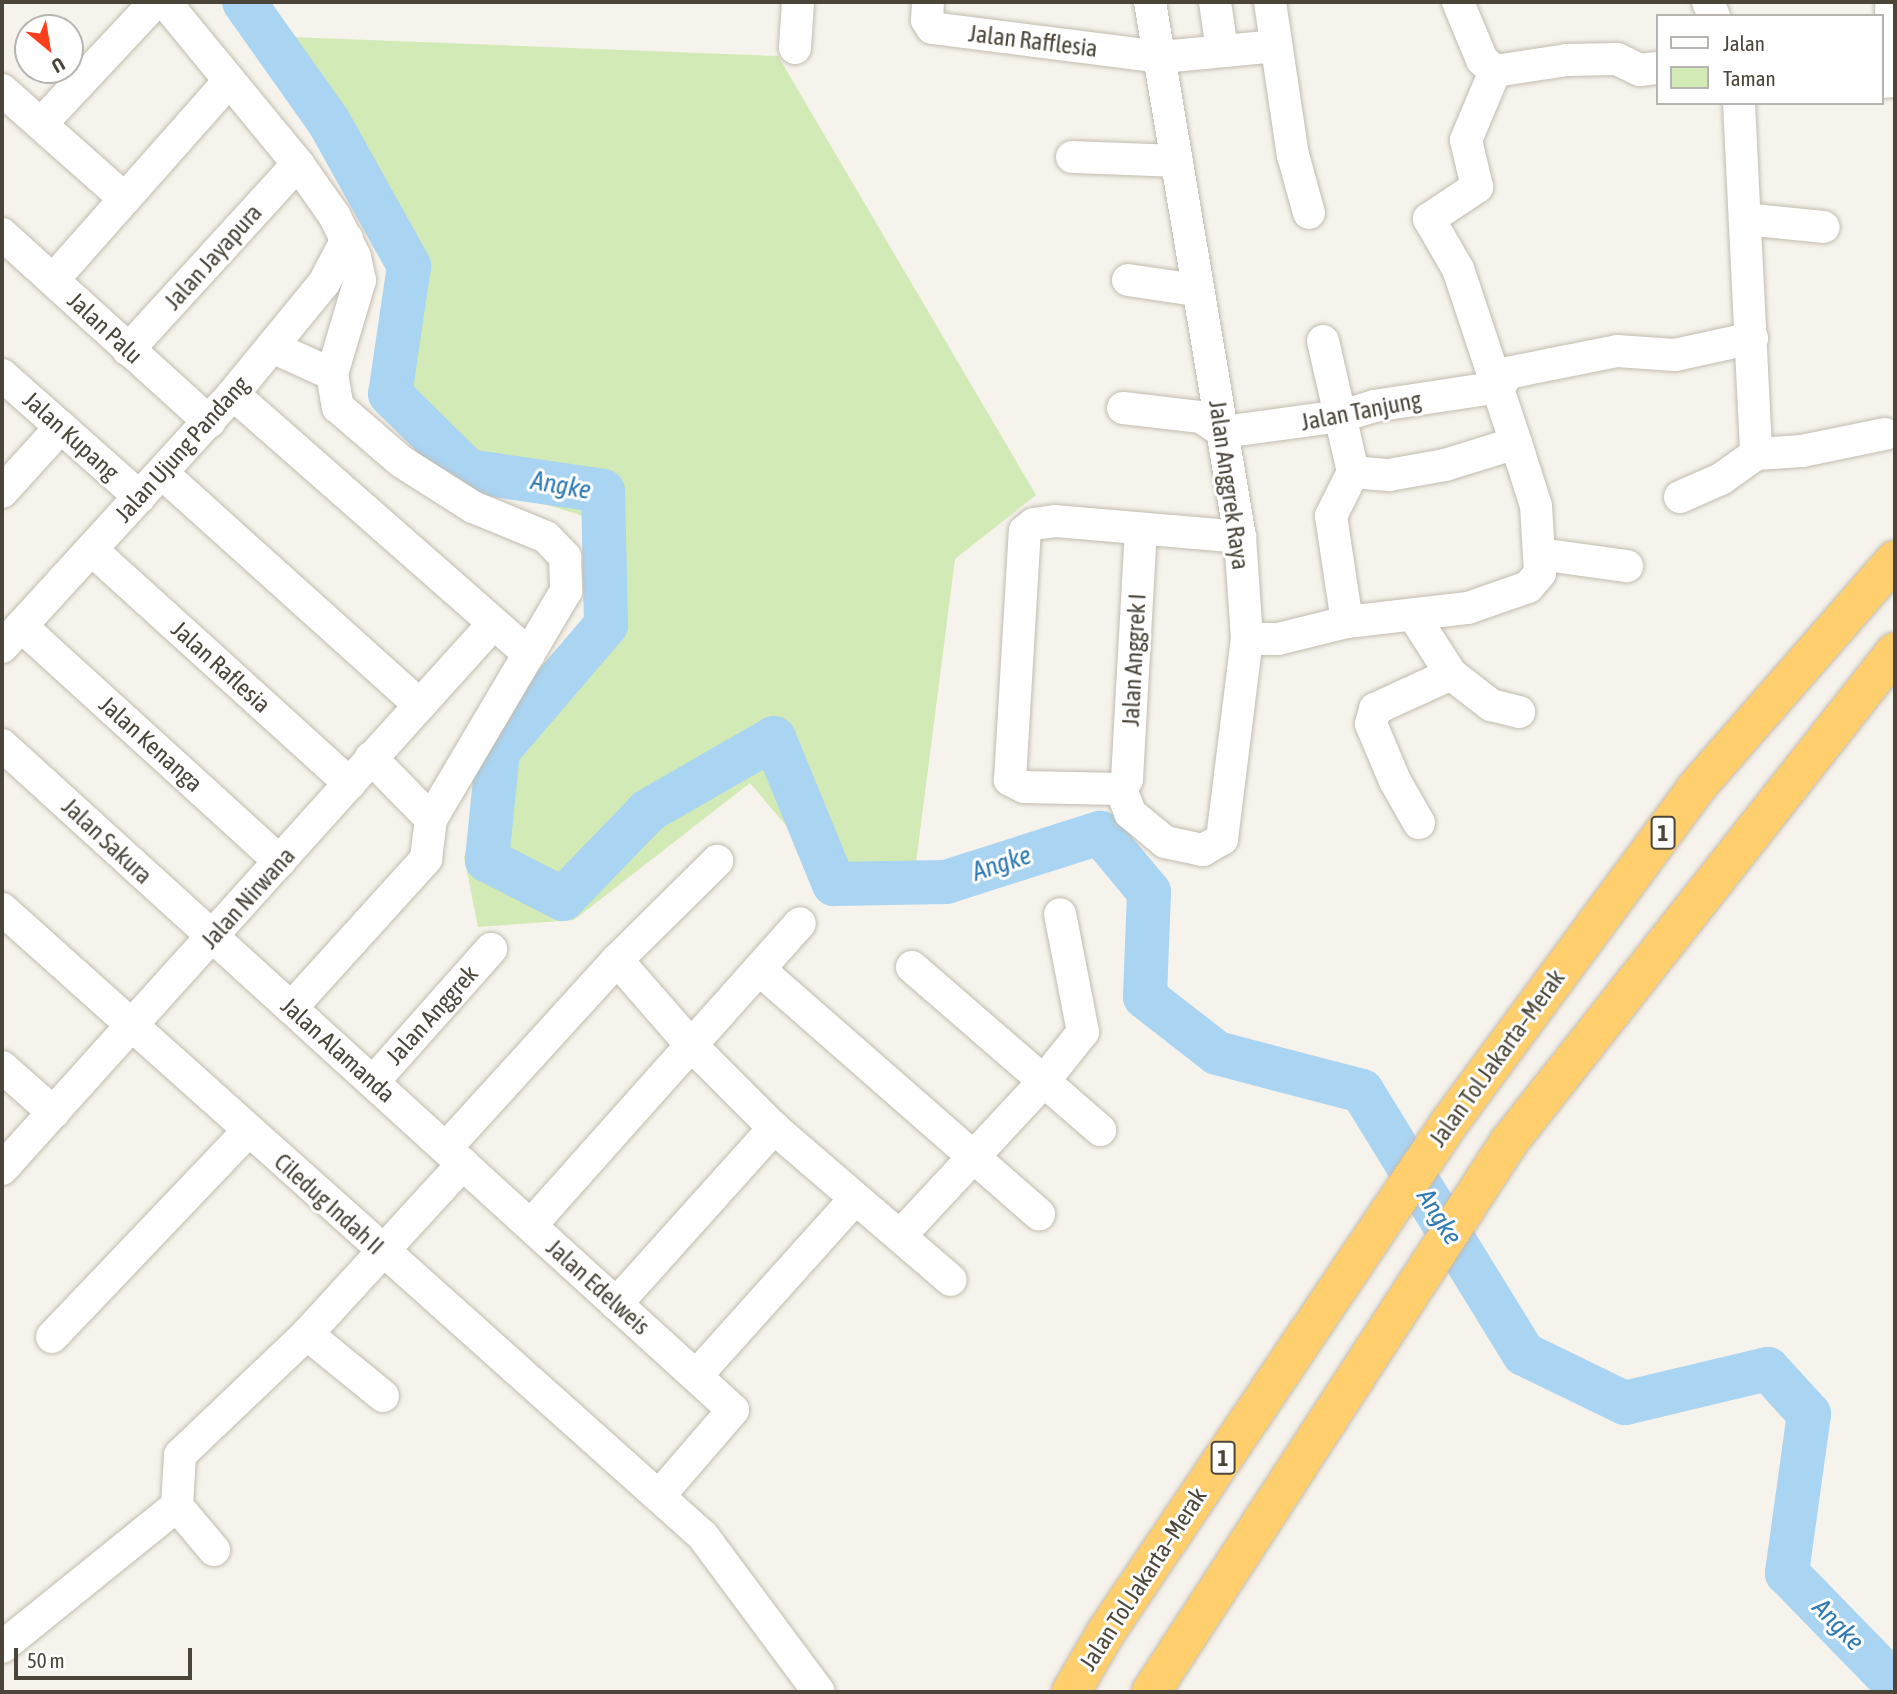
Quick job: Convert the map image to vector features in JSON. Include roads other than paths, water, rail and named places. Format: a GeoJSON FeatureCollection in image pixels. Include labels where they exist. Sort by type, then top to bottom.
{"type":"FeatureCollection","features":[{"type":"Feature","properties":{"kind":"highway","name":"Jalan Tol Jakarta–Merak"},"geometry":{"type":"LineString","coordinates":[[1071,1692],[1114,1620],[1450,1122],[1696,788],[1895,559]]}},
{"type":"Feature","properties":{"kind":"highway"},"geometry":{"type":"LineString","coordinates":[[1151,1692],[1509,1142],[1895,652]]}},
{"type":"Feature","properties":{"kind":"street"},"geometry":{"type":"LineString","coordinates":[[41,124],[155,2]]}},
{"type":"Feature","properties":{"kind":"street"},"geometry":{"type":"LineString","coordinates":[[165,2],[298,164],[347,239],[360,280],[331,374],[338,407],[402,462],[473,507],[556,544],[565,557],[566,591],[431,820],[426,859],[292,1007]]}},
{"type":"Feature","properties":{"kind":"street"},"geometry":{"type":"LineString","coordinates":[[795,48],[798,2]]}},
{"type":"Feature","properties":{"kind":"street","name":"Jalan Rafflesia"},"geometry":{"type":"LineString","coordinates":[[929,2],[927,20],[932,28],[1162,57]]}},
{"type":"Feature","properties":{"kind":"street","name":"Jalan Anggrek Raya"},"geometry":{"type":"LineString","coordinates":[[1121,789],[1130,813],[1165,842],[1203,850],[1222,839],[1247,639],[1240,537],[1196,290],[1162,57],[1150,2]]}},
{"type":"Feature","properties":{"kind":"street"},"geometry":{"type":"LineString","coordinates":[[1215,2],[1222,50]]}},
{"type":"Feature","properties":{"kind":"street"},"geometry":{"type":"LineString","coordinates":[[1270,2],[1293,155],[1309,213]]}},
{"type":"Feature","properties":{"kind":"street"},"geometry":{"type":"LineString","coordinates":[[1458,2],[1482,60],[1495,71],[1567,61],[1617,59],[1640,70],[1656,68]]}},
{"type":"Feature","properties":{"kind":"street"},"geometry":{"type":"LineString","coordinates":[[1883,82],[1892,81],[1891,2]]}},
{"type":"Feature","properties":{"kind":"street"},"geometry":{"type":"LineString","coordinates":[[1162,57],[1276,46]]}},
{"type":"Feature","properties":{"kind":"street"},"geometry":{"type":"LineString","coordinates":[[1247,639],[1278,639],[1347,622],[1468,608],[1528,587],[1540,573],[1536,506],[1517,443],[1458,270],[1429,219],[1475,190],[1466,140],[1495,71]]}},
{"type":"Feature","properties":{"kind":"street"},"geometry":{"type":"LineString","coordinates":[[53,280],[229,81]]}},
{"type":"Feature","properties":{"kind":"street"},"geometry":{"type":"LineString","coordinates":[[2,90],[125,199]]}},
{"type":"Feature","properties":{"kind":"street"},"geometry":{"type":"LineString","coordinates":[[1740,105],[1747,308],[1752,338],[1756,454]]}},
{"type":"Feature","properties":{"kind":"street"},"geometry":{"type":"LineString","coordinates":[[1072,157],[1176,162]]}},
{"type":"Feature","properties":{"kind":"street","name":"Jalan Jayapura"},"geometry":{"type":"LineString","coordinates":[[128,350],[298,164]]}},
{"type":"Feature","properties":{"kind":"street"},"geometry":{"type":"LineString","coordinates":[[1745,219],[1824,227]]}},
{"type":"Feature","properties":{"kind":"street","name":"Jalan Ujung Pandang"},"geometry":{"type":"LineString","coordinates":[[11,637],[233,394],[324,283],[347,239]]}},
{"type":"Feature","properties":{"kind":"street","name":"Jalan Palu"},"geometry":{"type":"LineString","coordinates":[[7,248],[53,280],[209,422]]}},
{"type":"Feature","properties":{"kind":"street"},"geometry":{"type":"LineString","coordinates":[[1128,280],[1196,290]]}},
{"type":"Feature","properties":{"kind":"street"},"geometry":{"type":"LineString","coordinates":[[1499,387],[1508,373],[1617,351],[1675,355],[1752,338]]}},
{"type":"Feature","properties":{"kind":"street"},"geometry":{"type":"LineString","coordinates":[[1323,341],[1353,472],[1331,516],[1347,622]]}},
{"type":"Feature","properties":{"kind":"street"},"geometry":{"type":"LineString","coordinates":[[272,347],[331,374]]}},
{"type":"Feature","properties":{"kind":"street","name":"Jalan Kupang"},"geometry":{"type":"LineString","coordinates":[[2,375],[140,498]]}},
{"type":"Feature","properties":{"kind":"street","name":"Jalan Tanjung"},"geometry":{"type":"LineString","coordinates":[[1223,432],[1342,416],[1374,406],[1499,387]]}},
{"type":"Feature","properties":{"kind":"street"},"geometry":{"type":"LineString","coordinates":[[233,394],[492,625],[529,654]]}},
{"type":"Feature","properties":{"kind":"street"},"geometry":{"type":"LineString","coordinates":[[1123,408],[1201,417],[1223,432]]}},
{"type":"Feature","properties":{"kind":"street"},"geometry":{"type":"LineString","coordinates":[[2,492],[61,427]]}},
{"type":"Feature","properties":{"kind":"street"},"geometry":{"type":"LineString","coordinates":[[1679,497],[1721,479],[1756,454],[1802,451],[1885,434]]}},
{"type":"Feature","properties":{"kind":"street"},"geometry":{"type":"LineString","coordinates":[[1353,472],[1389,475],[1444,466],[1517,443]]}},
{"type":"Feature","properties":{"kind":"street"},"geometry":{"type":"LineString","coordinates":[[163,473],[420,705]]}},
{"type":"Feature","properties":{"kind":"street"},"geometry":{"type":"LineString","coordinates":[[1121,789],[1024,788],[1010,780],[1020,546],[1027,527],[1044,521],[1240,537]]}},
{"type":"Feature","properties":{"kind":"street","name":"Jalan Anggrek I"},"geometry":{"type":"LineString","coordinates":[[1121,789],[1127,779],[1141,529]]}},
{"type":"Feature","properties":{"kind":"street","name":"Jalan Raflesia"},"geometry":{"type":"LineString","coordinates":[[92,550],[350,784]]}},
{"type":"Feature","properties":{"kind":"street"},"geometry":{"type":"LineString","coordinates":[[1540,554],[1627,566]]}},
{"type":"Feature","properties":{"kind":"street"},"geometry":{"type":"LineString","coordinates":[[1415,616],[1451,674],[1491,705],[1519,712]]}},
{"type":"Feature","properties":{"kind":"street","name":"Jalan Nirwana"},"geometry":{"type":"LineString","coordinates":[[2,1169],[133,1027],[492,625]]}},
{"type":"Feature","properties":{"kind":"street","name":"Jalan Kenanga"},"geometry":{"type":"LineString","coordinates":[[11,637],[280,862]]}},
{"type":"Feature","properties":{"kind":"street"},"geometry":{"type":"LineString","coordinates":[[1419,823],[1371,724],[1376,709],[1451,674]]}},
{"type":"Feature","properties":{"kind":"street","name":"Jalan Sakura"},"geometry":{"type":"LineString","coordinates":[[2,745],[212,938]]}},
{"type":"Feature","properties":{"kind":"street"},"geometry":{"type":"LineString","coordinates":[[372,758],[431,820]]}},
{"type":"Feature","properties":{"kind":"street"},"geometry":{"type":"LineString","coordinates":[[214,1550],[177,1506],[180,1455],[307,1334],[383,1252],[454,1156],[617,960],[717,861]]}},
{"type":"Feature","properties":{"kind":"street","name":"Ciledug Indah II"},"geometry":{"type":"LineString","coordinates":[[2,909],[703,1536],[740,1581],[819,1692]]}},
{"type":"Feature","properties":{"kind":"street"},"geometry":{"type":"LineString","coordinates":[[900,1236],[970,1157],[1043,1082],[1084,1028],[1060,914]]}},
{"type":"Feature","properties":{"kind":"street"},"geometry":{"type":"LineString","coordinates":[[531,1226],[693,1047],[800,923]]}},
{"type":"Feature","properties":{"kind":"street","name":"Jalan Alamanda"},"geometry":{"type":"LineString","coordinates":[[212,938],[292,1007],[454,1156]]}},
{"type":"Feature","properties":{"kind":"street","name":"Jalan Anggrek"},"geometry":{"type":"LineString","coordinates":[[373,1082],[491,949]]}},
{"type":"Feature","properties":{"kind":"street"},"geometry":{"type":"LineString","coordinates":[[617,960],[693,1047],[774,1128],[951,1280]]}},
{"type":"Feature","properties":{"kind":"street"},"geometry":{"type":"LineString","coordinates":[[912,967],[1100,1130]]}},
{"type":"Feature","properties":{"kind":"street"},"geometry":{"type":"LineString","coordinates":[[760,970],[970,1157],[1039,1214]]}},
{"type":"Feature","properties":{"kind":"street"},"geometry":{"type":"LineString","coordinates":[[2,1067],[54,1113]]}},
{"type":"Feature","properties":{"kind":"street"},"geometry":{"type":"LineString","coordinates":[[616,1304],[774,1128]]}},
{"type":"Feature","properties":{"kind":"street"},"geometry":{"type":"LineString","coordinates":[[52,1337],[248,1131]]}},
{"type":"Feature","properties":{"kind":"street","name":"Jalan Edelweis"},"geometry":{"type":"LineString","coordinates":[[454,1156],[733,1410],[660,1495]]}},
{"type":"Feature","properties":{"kind":"street"},"geometry":{"type":"LineString","coordinates":[[696,1376],[855,1199]]}},
{"type":"Feature","properties":{"kind":"street"},"geometry":{"type":"LineString","coordinates":[[307,1334],[383,1396]]}},
{"type":"Feature","properties":{"kind":"street"},"geometry":{"type":"LineString","coordinates":[[2,1647],[177,1506]]}},
{"type":"Feature","properties":{"kind":"waterway","name":"Angke"},"geometry":{"type":"LineString","coordinates":[[244,2],[329,122],[409,266],[390,394],[468,471],[603,491],[606,625],[498,751],[487,860],[563,899],[649,810],[774,738],[834,884],[946,882],[1100,833],[1149,892],[1145,997],[1217,1053],[1362,1091],[1524,1354],[1625,1403],[1768,1369],[1809,1414],[1787,1573],[1895,1684]]}}]}
